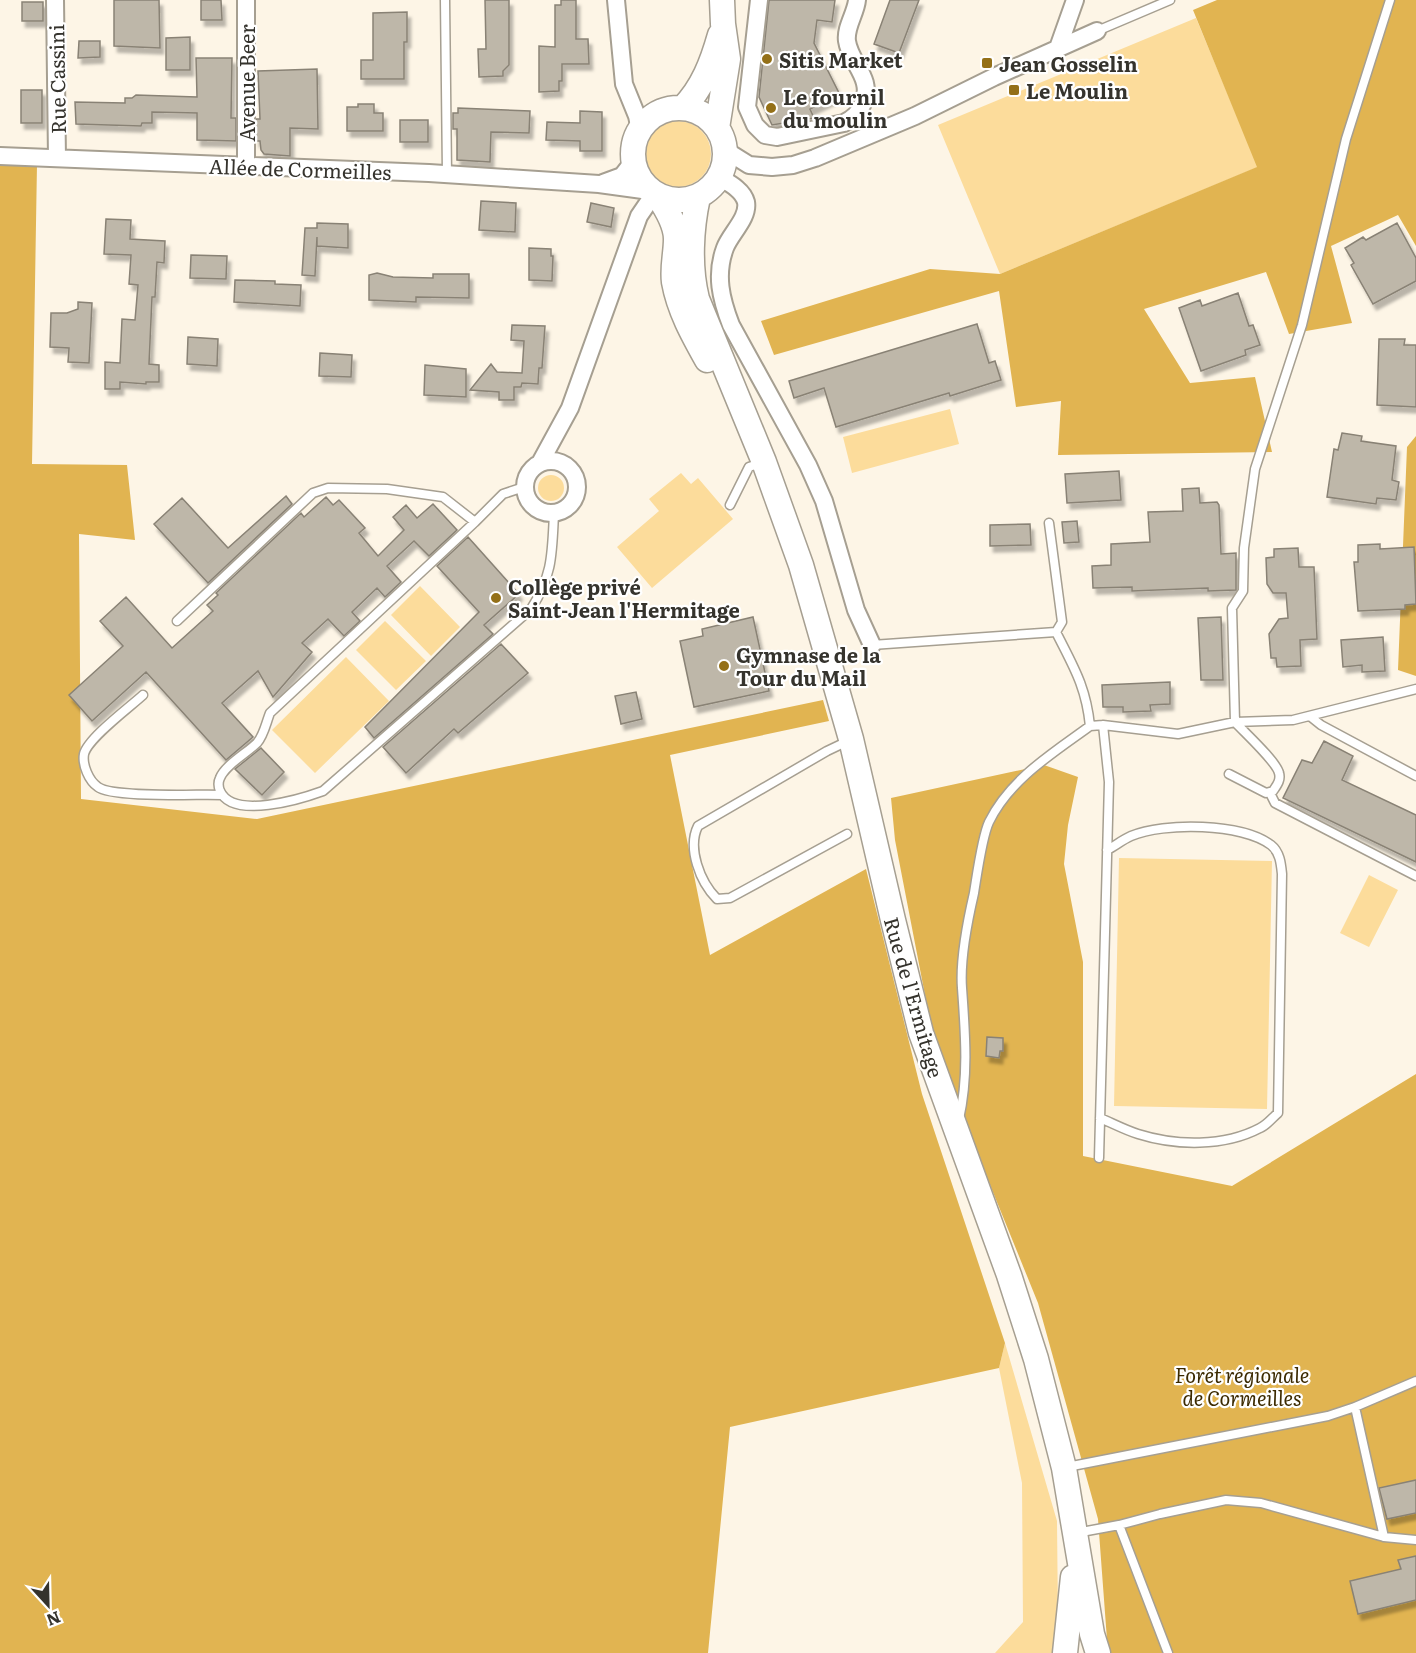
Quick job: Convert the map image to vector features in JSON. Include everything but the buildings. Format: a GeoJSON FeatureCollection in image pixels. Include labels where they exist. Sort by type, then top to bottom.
{"type":"FeatureCollection","features":[{"type":"Feature","properties":{"kind":"street","name":"Rue Cassini"},"geometry":{"type":"LineString","coordinates":[[55,0],[57,158]]}},
{"type":"Feature","properties":{"kind":"street","name":"Avenue Beer"},"geometry":{"type":"LineString","coordinates":[[246,0],[246,165]]}},
{"type":"Feature","properties":{"kind":"street"},"geometry":{"type":"LineString","coordinates":[[616,0],[624,84],[640,130]]}},
{"type":"Feature","properties":{"kind":"street"},"geometry":{"type":"LineString","coordinates":[[722,0],[728,59],[721,139],[725,159],[719,177],[707,192],[678,201],[654,193],[636,173],[633,162],[633,151],[640,130],[646,122],[663,111],[683,108],[705,116],[721,139],[748,165],[772,167],[793,165],[915,117],[952,97],[1097,31]]}},
{"type":"Feature","properties":{"kind":"street"},"geometry":{"type":"LineString","coordinates":[[759,0],[747,107],[754,125],[765,135],[777,137],[844,123],[860,110],[865,99],[866,86],[847,42],[857,0]]}},
{"type":"Feature","properties":{"kind":"street"},"geometry":{"type":"LineString","coordinates":[[1058,48],[1075,0]]}},
{"type":"Feature","properties":{"kind":"street"},"geometry":{"type":"LineString","coordinates":[[683,108],[700,87],[709,70],[723,24]]}},
{"type":"Feature","properties":{"kind":"street","name":"Allée de Cormeilles"},"geometry":{"type":"LineString","coordinates":[[0,156],[447,174],[599,184],[654,193]]}},
{"type":"Feature","properties":{"kind":"street","name":"Allée de Cormeilles"},"geometry":{"type":"LineString","coordinates":[[599,184],[622,176],[633,162]]}},
{"type":"Feature","properties":{"kind":"street"},"geometry":{"type":"LineString","coordinates":[[719,177],[739,190],[746,202],[744,215],[725,248],[719,285],[723,304],[731,325],[808,465],[824,501],[856,610],[872,645]]}},
{"type":"Feature","properties":{"kind":"street"},"geometry":{"type":"LineString","coordinates":[[556,433],[561,456],[576,478],[576,493],[568,507],[554,513],[538,511],[527,500],[524,487],[526,477],[540,463],[556,433],[570,408],[639,216],[654,193]]}},
{"type":"Feature","properties":{"kind":"street","name":"Rue de l'Ermitage"},"geometry":{"type":"LineString","coordinates":[[654,193],[668,213],[675,233],[673,271],[688,325],[764,461]]}},
{"type":"Feature","properties":{"kind":"street","name":"Rue de l'Ermitage"},"geometry":{"type":"LineString","coordinates":[[698,196],[692,248],[695,291],[708,328],[764,461],[801,565],[851,739],[921,1032],[1026,1327],[1064,1468],[1092,1634],[1098,1653]]}},
{"type":"Feature","properties":{"kind":"street"},"geometry":{"type":"LineString","coordinates":[[540,463],[553,461],[566,465]]}},
{"type":"Feature","properties":{"kind":"street","name":"Rue de l'Ermitage"},"geometry":{"type":"LineString","coordinates":[[1065,1653],[1072,1594],[1075,1533]]}},
{"type":"Feature","properties":{"kind":"lane"},"geometry":{"type":"LineString","coordinates":[[445,0],[447,174]]}},
{"type":"Feature","properties":{"kind":"lane"},"geometry":{"type":"LineString","coordinates":[[1097,31],[1170,0]]}},
{"type":"Feature","properties":{"kind":"lane"},"geometry":{"type":"LineString","coordinates":[[1270,793],[1279,782],[1279,772],[1235,722],[1232,608],[1243,591],[1244,548],[1255,469],[1302,325],[1347,139],[1390,0]]}},
{"type":"Feature","properties":{"kind":"lane"},"geometry":{"type":"LineString","coordinates":[[730,505],[749,467],[764,461]]}},
{"type":"Feature","properties":{"kind":"lane"},"geometry":{"type":"LineString","coordinates":[[524,487],[502,494],[475,522],[270,713],[259,741],[221,775],[219,787],[222,795],[229,802],[252,807],[312,795],[323,790],[531,609],[541,594],[549,575],[554,513]]}},
{"type":"Feature","properties":{"kind":"lane"},"geometry":{"type":"LineString","coordinates":[[177,621],[313,494],[328,488],[387,489],[443,496],[475,522]]}},
{"type":"Feature","properties":{"kind":"lane"},"geometry":{"type":"LineString","coordinates":[[1049,523],[1062,622],[1056,632]]}},
{"type":"Feature","properties":{"kind":"lane"},"geometry":{"type":"LineString","coordinates":[[872,645],[1056,632]]}},
{"type":"Feature","properties":{"kind":"lane"},"geometry":{"type":"LineString","coordinates":[[1056,632],[1082,684],[1088,703],[1090,726]]}},
{"type":"Feature","properties":{"kind":"lane"},"geometry":{"type":"LineString","coordinates":[[956,1133],[964,1087],[966,1016],[962,985],[968,918],[988,823],[1023,776],[1090,726],[1103,725],[1178,734],[1235,722],[1293,720],[1311,717],[1416,689]]}},
{"type":"Feature","properties":{"kind":"lane"},"geometry":{"type":"LineString","coordinates":[[143,695],[98,734],[84,754],[85,769],[91,780],[99,788],[120,792],[222,795]]}},
{"type":"Feature","properties":{"kind":"lane"},"geometry":{"type":"LineString","coordinates":[[1311,717],[1321,725],[1416,776]]}},
{"type":"Feature","properties":{"kind":"lane"},"geometry":{"type":"LineString","coordinates":[[1099,1158],[1108,782],[1103,725]]}},
{"type":"Feature","properties":{"kind":"lane"},"geometry":{"type":"LineString","coordinates":[[847,834],[730,898],[717,899],[709,891],[699,873],[694,846],[694,834],[698,826],[851,739]]}},
{"type":"Feature","properties":{"kind":"lane"},"geometry":{"type":"LineString","coordinates":[[1229,774],[1270,793]]}},
{"type":"Feature","properties":{"kind":"lane"},"geometry":{"type":"LineString","coordinates":[[1270,793],[1275,803],[1416,876]]}},
{"type":"Feature","properties":{"kind":"lane"},"geometry":{"type":"LineString","coordinates":[[1100,1118],[1138,1134],[1174,1142],[1200,1143],[1233,1138],[1261,1128],[1278,1113],[1282,874],[1280,858],[1273,846],[1256,837],[1209,826],[1168,828],[1132,836],[1107,850]]}},
{"type":"Feature","properties":{"kind":"lane"},"geometry":{"type":"LineString","coordinates":[[1064,1468],[1328,1416],[1416,1381]]}},
{"type":"Feature","properties":{"kind":"lane"},"geometry":{"type":"LineString","coordinates":[[1355,1407],[1384,1537]]}},
{"type":"Feature","properties":{"kind":"lane"},"geometry":{"type":"LineString","coordinates":[[1075,1533],[1226,1500],[1261,1503],[1384,1537],[1416,1540]]}},
{"type":"Feature","properties":{"kind":"lane"},"geometry":{"type":"LineString","coordinates":[[1119,1525],[1168,1653]]}},
{"type":"Feature","properties":{"kind":"shaded area"},"geometry":{"type":"Polygon","coordinates":[[[1196,18],[1258,167],[1000,274],[938,125],[1196,18]]]}},
{"type":"Feature","properties":{"kind":"shaded area"},"geometry":{"type":"Polygon","coordinates":[[[678,121],[691,124],[701,131],[708,141],[711,154],[708,167],[701,177],[691,184],[678,187],[665,184],[655,177],[648,167],[645,154],[648,141],[655,131],[665,124],[678,121]]]}},
{"type":"Feature","properties":{"kind":"shaded area"},"geometry":{"type":"Polygon","coordinates":[[[950,409],[959,444],[852,473],[843,437],[950,409]]]}},
{"type":"Feature","properties":{"kind":"shaded area"},"geometry":{"type":"Polygon","coordinates":[[[681,473],[691,484],[698,478],[733,519],[652,588],[617,547],[659,511],[649,499],[681,473]]]}},
{"type":"Feature","properties":{"kind":"shaded area"},"geometry":{"type":"Polygon","coordinates":[[[551,475],[560,479],[564,488],[560,497],[551,501],[542,497],[538,488],[542,479],[551,475]]]}},
{"type":"Feature","properties":{"kind":"shaded area"},"geometry":{"type":"Polygon","coordinates":[[[420,586],[460,627],[431,656],[391,615],[420,586]]]}},
{"type":"Feature","properties":{"kind":"shaded area"},"geometry":{"type":"Polygon","coordinates":[[[385,621],[426,661],[396,690],[356,650],[385,621]]]}},
{"type":"Feature","properties":{"kind":"shaded area"},"geometry":{"type":"Polygon","coordinates":[[[346,657],[389,701],[315,773],[272,730],[346,657]]]}},
{"type":"Feature","properties":{"kind":"shaded area"},"geometry":{"type":"Polygon","coordinates":[[[1119,858],[1272,861],[1267,1109],[1114,1106],[1119,858]]]}},
{"type":"Feature","properties":{"kind":"shaded area"},"geometry":{"type":"Polygon","coordinates":[[[1369,875],[1398,890],[1369,947],[1340,933],[1369,875]]]}},
{"type":"Feature","properties":{"kind":"shaded area"},"geometry":{"type":"Polygon","coordinates":[[[1005,1343],[1057,1521],[1058,1619],[1053,1653],[995,1653],[1023,1622],[1022,1483],[999,1368],[1005,1343]]]}},
{"type":"Feature","properties":{"kind":"green space"},"geometry":{"type":"Polygon","coordinates":[[[1217,0],[1416,0],[1416,246],[1398,215],[1331,246],[1352,323],[1289,334],[1266,272],[1144,309],[1190,383],[1255,377],[1272,452],[1058,455],[1061,401],[1016,407],[999,291],[774,355],[761,321],[930,269],[1000,274],[1257,167],[1193,10],[1217,0]]]}},
{"type":"Feature","properties":{"kind":"green space"},"geometry":{"type":"Polygon","coordinates":[[[0,164],[37,164],[32,464],[127,465],[135,540],[79,534],[81,799],[257,819],[823,700],[829,721],[670,755],[710,955],[866,869],[922,1094],[1005,1343],[999,1368],[730,1427],[708,1653],[0,1653],[0,164]]]}},
{"type":"Feature","properties":{"kind":"green space"},"geometry":{"type":"Polygon","coordinates":[[[1416,436],[1416,676],[1398,670],[1407,447],[1416,436]]]}},
{"type":"Feature","properties":{"kind":"green space","name":"Forêt régionale de Cormeilles"},"geometry":{"type":"Polygon","coordinates":[[[1044,765],[1078,777],[1068,825],[1064,864],[1083,962],[1083,1156],[1232,1186],[1416,1074],[1416,1653],[1108,1653],[1098,1519],[1038,1303],[936,1052],[895,840],[891,798],[1044,765]]]}},
{"type":"Feature","properties":{"kind":"place","name":"Sitis Market"},"geometry":{"type":"Point","coordinates":[767,59]}},
{"type":"Feature","properties":{"kind":"place","name":"Jean Gosselin"},"geometry":{"type":"Point","coordinates":[987,63]}},
{"type":"Feature","properties":{"kind":"place","name":"Le Moulin"},"geometry":{"type":"Point","coordinates":[1014,90]}},
{"type":"Feature","properties":{"kind":"place","name":"Le fournil du moulin"},"geometry":{"type":"Point","coordinates":[771,108]}},
{"type":"Feature","properties":{"kind":"place","name":"Collège privé Saint-Jean l'Hermitage"},"geometry":{"type":"Point","coordinates":[496,598]}},
{"type":"Feature","properties":{"kind":"place","name":"Gymnase de la Tour du Mail"},"geometry":{"type":"Point","coordinates":[724,666]}}]}
